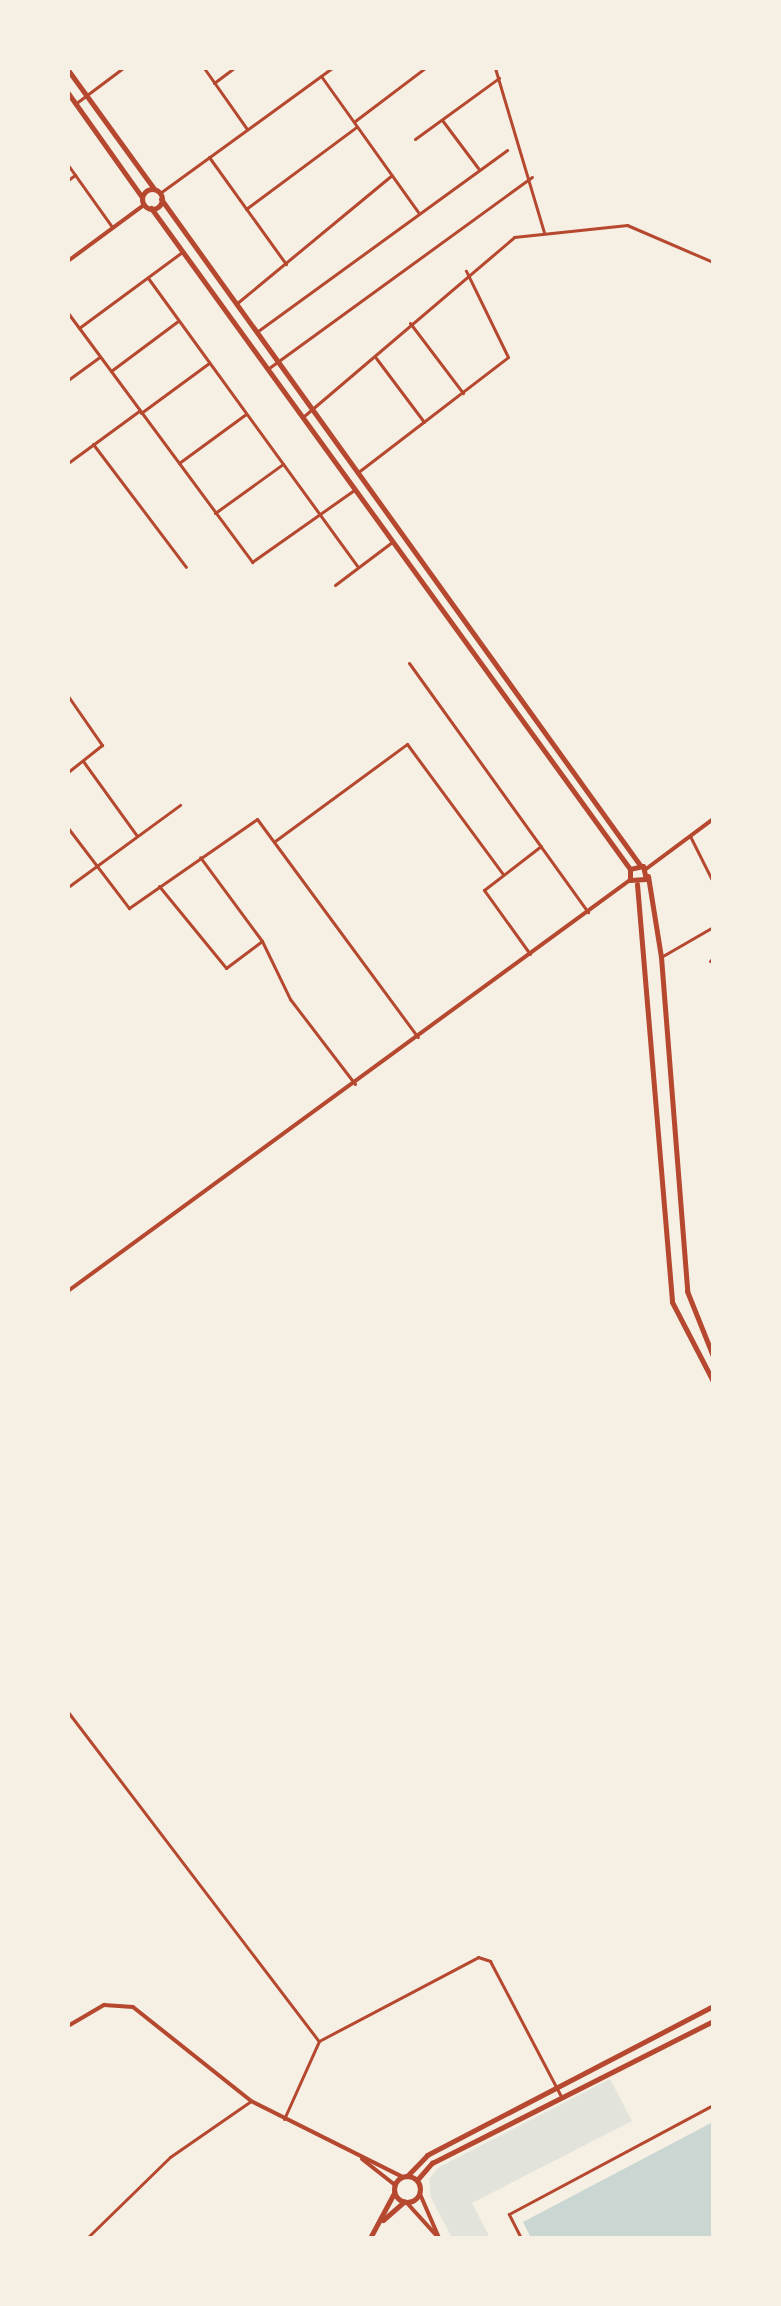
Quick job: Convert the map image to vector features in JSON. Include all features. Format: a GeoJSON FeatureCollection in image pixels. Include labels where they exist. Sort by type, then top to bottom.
{"type":"FeatureCollection","features":[{"type":"Feature","properties":{"kind":"main road"},"geometry":{"type":"LineString","coordinates":[[68,70],[311,411],[645,869],[661,957],[687,1291],[713,1356]]}},
{"type":"Feature","properties":{"kind":"main road"},"geometry":{"type":"LineString","coordinates":[[68,93],[142,197],[144,205],[151,208],[300,418],[630,869],[630,880],[637,884]]}},
{"type":"Feature","properties":{"kind":"main road"},"geometry":{"type":"LineString","coordinates":[[142,197],[158,194]]}},
{"type":"Feature","properties":{"kind":"main road"},"geometry":{"type":"LineString","coordinates":[[151,208],[158,194]]}},
{"type":"Feature","properties":{"kind":"main road"},"geometry":{"type":"LineString","coordinates":[[630,869],[645,869]]}},
{"type":"Feature","properties":{"kind":"main road"},"geometry":{"type":"LineString","coordinates":[[645,869],[637,884],[672,1302],[713,1381]]}},
{"type":"Feature","properties":{"kind":"main road"},"geometry":{"type":"LineString","coordinates":[[370,2238],[395,2188],[427,2155],[713,2006]]}},
{"type":"Feature","properties":{"kind":"main road"},"geometry":{"type":"LineString","coordinates":[[417,2180],[432,2163],[713,2021]]}},
{"type":"Feature","properties":{"kind":"main road"},"geometry":{"type":"LineString","coordinates":[[405,2177],[417,2180]]}},
{"type":"Feature","properties":{"kind":"main road"},"geometry":{"type":"LineString","coordinates":[[380,2223],[420,2194],[417,2180]]}},
{"type":"Feature","properties":{"kind":"main road"},"geometry":{"type":"LineString","coordinates":[[395,2188],[406,2202]]}},
{"type":"Feature","properties":{"kind":"street"},"geometry":{"type":"LineString","coordinates":[[75,104],[123,68]]}},
{"type":"Feature","properties":{"kind":"street"},"geometry":{"type":"LineString","coordinates":[[204,68],[247,129]]}},
{"type":"Feature","properties":{"kind":"street"},"geometry":{"type":"LineString","coordinates":[[214,83],[234,68]]}},
{"type":"Feature","properties":{"kind":"street"},"geometry":{"type":"LineString","coordinates":[[158,194],[332,68]]}},
{"type":"Feature","properties":{"kind":"street"},"geometry":{"type":"LineString","coordinates":[[353,122],[425,68]]}},
{"type":"Feature","properties":{"kind":"street"},"geometry":{"type":"LineString","coordinates":[[495,68],[532,177],[544,232]]}},
{"type":"Feature","properties":{"kind":"street"},"geometry":{"type":"LineString","coordinates":[[321,76],[418,212]]}},
{"type":"Feature","properties":{"kind":"street"},"geometry":{"type":"LineString","coordinates":[[415,139],[499,78]]}},
{"type":"Feature","properties":{"kind":"street"},"geometry":{"type":"LineString","coordinates":[[442,120],[479,169]]}},
{"type":"Feature","properties":{"kind":"street"},"geometry":{"type":"LineString","coordinates":[[246,209],[357,127]]}},
{"type":"Feature","properties":{"kind":"street"},"geometry":{"type":"LineString","coordinates":[[256,332],[507,150]]}},
{"type":"Feature","properties":{"kind":"street"},"geometry":{"type":"LineString","coordinates":[[209,157],[286,264]]}},
{"type":"Feature","properties":{"kind":"street"},"geometry":{"type":"LineString","coordinates":[[68,165],[113,228]]}},
{"type":"Feature","properties":{"kind":"street"},"geometry":{"type":"LineString","coordinates":[[68,180],[75,175]]}},
{"type":"Feature","properties":{"kind":"street"},"geometry":{"type":"LineString","coordinates":[[236,304],[392,175]]}},
{"type":"Feature","properties":{"kind":"street"},"geometry":{"type":"LineString","coordinates":[[266,370],[532,177]]}},
{"type":"Feature","properties":{"kind":"street"},"geometry":{"type":"LineString","coordinates":[[68,261],[144,205]]}},
{"type":"Feature","properties":{"kind":"street"},"geometry":{"type":"LineString","coordinates":[[300,418],[375,357],[466,271],[514,237],[627,225],[713,262]]}},
{"type":"Feature","properties":{"kind":"street"},"geometry":{"type":"LineString","coordinates":[[79,328],[182,252]]}},
{"type":"Feature","properties":{"kind":"street"},"geometry":{"type":"LineString","coordinates":[[357,473],[463,393],[509,352],[466,271]]}},
{"type":"Feature","properties":{"kind":"street"},"geometry":{"type":"LineString","coordinates":[[148,278],[358,567]]}},
{"type":"Feature","properties":{"kind":"street"},"geometry":{"type":"LineString","coordinates":[[68,313],[252,562],[354,490]]}},
{"type":"Feature","properties":{"kind":"street"},"geometry":{"type":"LineString","coordinates":[[111,371],[179,321]]}},
{"type":"Feature","properties":{"kind":"street"},"geometry":{"type":"LineString","coordinates":[[410,322],[463,393]]}},
{"type":"Feature","properties":{"kind":"street"},"geometry":{"type":"LineString","coordinates":[[68,380],[100,357]]}},
{"type":"Feature","properties":{"kind":"street"},"geometry":{"type":"LineString","coordinates":[[375,357],[424,422]]}},
{"type":"Feature","properties":{"kind":"street"},"geometry":{"type":"LineString","coordinates":[[68,463],[209,363]]}},
{"type":"Feature","properties":{"kind":"street"},"geometry":{"type":"LineString","coordinates":[[179,463],[246,414]]}},
{"type":"Feature","properties":{"kind":"street"},"geometry":{"type":"LineString","coordinates":[[93,444],[186,567]]}},
{"type":"Feature","properties":{"kind":"street"},"geometry":{"type":"LineString","coordinates":[[215,513],[283,464]]}},
{"type":"Feature","properties":{"kind":"street"},"geometry":{"type":"LineString","coordinates":[[335,585],[392,542]]}},
{"type":"Feature","properties":{"kind":"street"},"geometry":{"type":"LineString","coordinates":[[409,663],[588,912]]}},
{"type":"Feature","properties":{"kind":"street"},"geometry":{"type":"LineString","coordinates":[[68,696],[70,703],[102,742],[68,772]]}},
{"type":"Feature","properties":{"kind":"street"},"geometry":{"type":"LineString","coordinates":[[275,841],[407,744],[503,874]]}},
{"type":"Feature","properties":{"kind":"street"},"geometry":{"type":"LineString","coordinates":[[82,761],[137,836]]}},
{"type":"Feature","properties":{"kind":"street"},"geometry":{"type":"LineString","coordinates":[[68,887],[180,805]]}},
{"type":"Feature","properties":{"kind":"street"},"geometry":{"type":"LineString","coordinates":[[68,828],[129,908],[252,819],[275,841],[418,1037]]}},
{"type":"Feature","properties":{"kind":"street"},"geometry":{"type":"LineString","coordinates":[[645,869],[713,819]]}},
{"type":"Feature","properties":{"kind":"street"},"geometry":{"type":"LineString","coordinates":[[690,836],[713,882]]}},
{"type":"Feature","properties":{"kind":"street"},"geometry":{"type":"LineString","coordinates":[[530,954],[484,890],[541,846]]}},
{"type":"Feature","properties":{"kind":"street"},"geometry":{"type":"LineString","coordinates":[[200,857],[262,941],[290,999],[355,1084]]}},
{"type":"Feature","properties":{"kind":"street"},"geometry":{"type":"LineString","coordinates":[[68,1291],[630,880]]}},
{"type":"Feature","properties":{"kind":"street"},"geometry":{"type":"LineString","coordinates":[[159,886],[222,967],[262,941]]}},
{"type":"Feature","properties":{"kind":"street"},"geometry":{"type":"LineString","coordinates":[[661,957],[713,927]]}},
{"type":"Feature","properties":{"kind":"street"},"geometry":{"type":"LineString","coordinates":[[68,1712],[319,2041]]}},
{"type":"Feature","properties":{"kind":"street"},"geometry":{"type":"LineString","coordinates":[[284,2119],[319,2041],[484,1957],[561,2096]]}},
{"type":"Feature","properties":{"kind":"street"},"geometry":{"type":"LineString","coordinates":[[68,2026],[104,2005],[133,2007],[251,2101],[360,2158],[405,2177]]}},
{"type":"Feature","properties":{"kind":"street"},"geometry":{"type":"LineString","coordinates":[[87,2238],[157,2167],[251,2101]]}},
{"type":"Feature","properties":{"kind":"street"},"geometry":{"type":"LineString","coordinates":[[521,2238],[509,2214],[713,2105]]}},
{"type":"Feature","properties":{"kind":"street"},"geometry":{"type":"LineString","coordinates":[[360,2158],[395,2188]]}},
{"type":"Feature","properties":{"kind":"street"},"geometry":{"type":"LineString","coordinates":[[420,2194],[439,2238]]}},
{"type":"Feature","properties":{"kind":"street"},"geometry":{"type":"LineString","coordinates":[[406,2202],[439,2238]]}},
{"type":"Feature","properties":{"kind":"shaded area"},"geometry":{"type":"Polygon","coordinates":[[[610,2079],[632,2121],[472,2203],[490,2238],[452,2238],[431,2198],[429,2179],[439,2167],[610,2079]]]}},
{"type":"Feature","properties":{"kind":"shaded area"},"geometry":{"type":"Polygon","coordinates":[[[713,2122],[713,2238],[531,2238],[523,2222],[713,2122]]]}}]}
